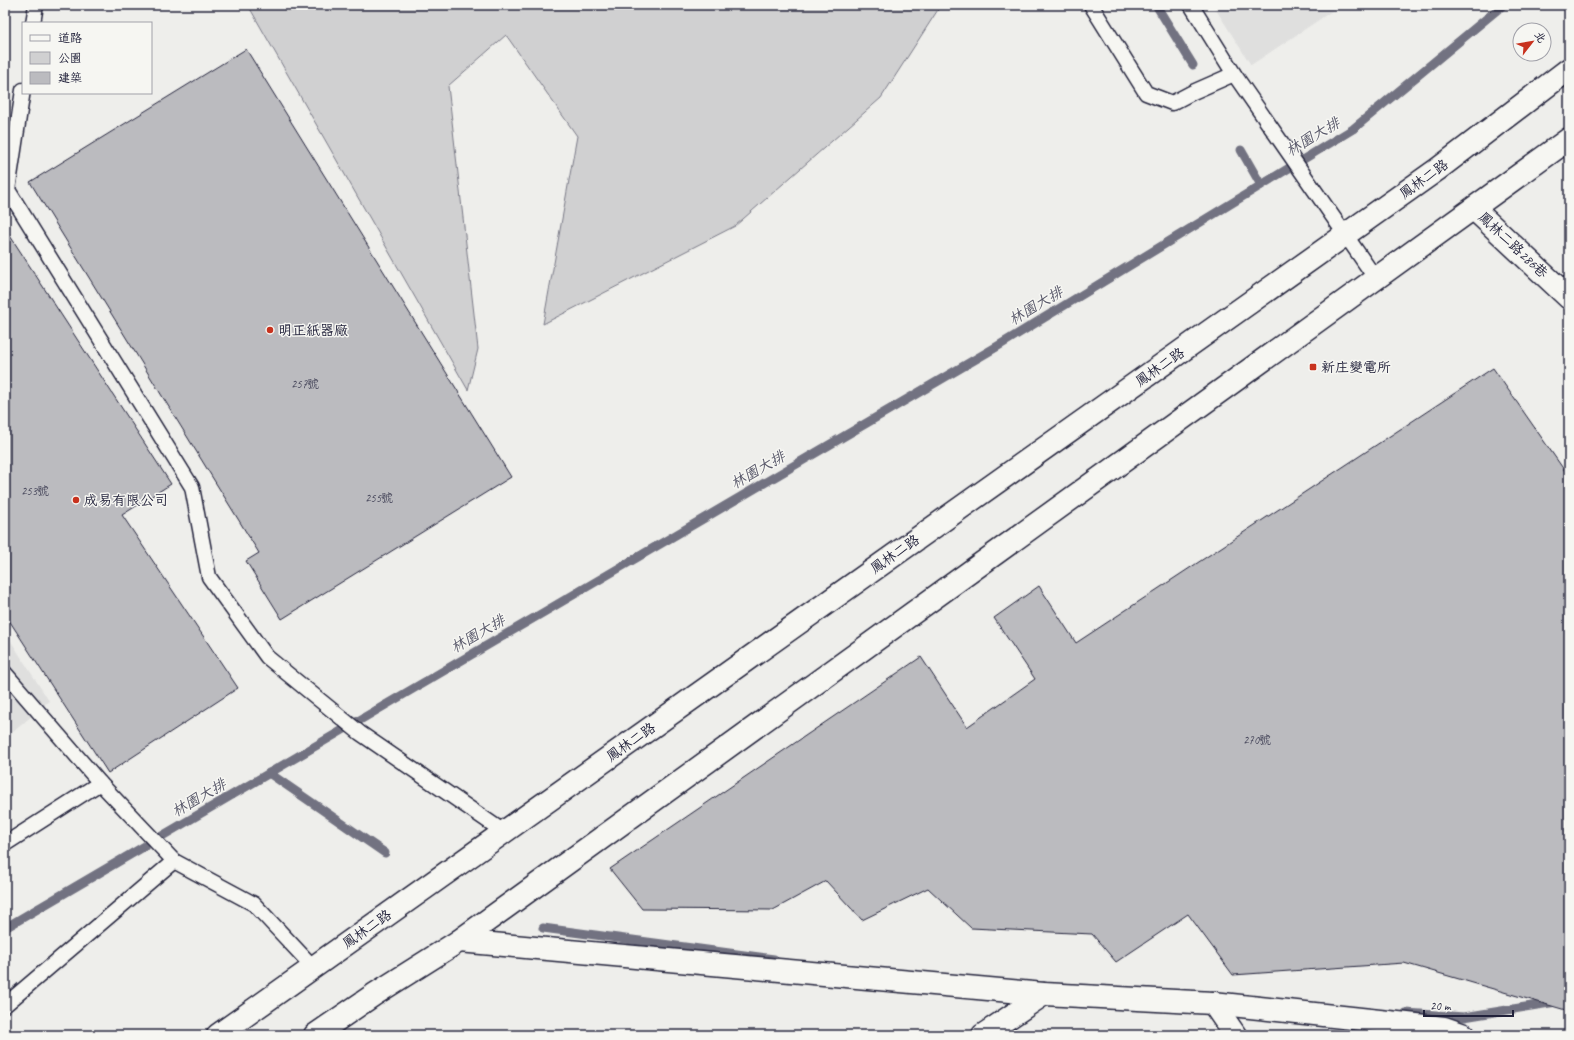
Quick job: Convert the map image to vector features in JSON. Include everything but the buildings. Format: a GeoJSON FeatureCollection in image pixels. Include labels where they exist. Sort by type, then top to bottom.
{"type":"FeatureCollection","features":[{"type":"Feature","properties":{"kind":"main road","name":"鳳林二路"},"geometry":{"type":"LineString","coordinates":[[218,1035],[1438,169],[1569,69]]}},
{"type":"Feature","properties":{"kind":"main road"},"geometry":{"type":"LineString","coordinates":[[315,1035],[375,994],[460,941],[1569,140]]}},
{"type":"Feature","properties":{"kind":"main road","name":"鳳林二路286巷"},"geometry":{"type":"LineString","coordinates":[[1474,209],[1569,298]]}},
{"type":"Feature","properties":{"kind":"main road"},"geometry":{"type":"LineString","coordinates":[[460,941],[1044,994],[1213,1003],[1444,1028],[1464,1035]]}},
{"type":"Feature","properties":{"kind":"main road"},"geometry":{"type":"LineString","coordinates":[[983,1035],[1044,994]]}},
{"type":"Feature","properties":{"kind":"main road"},"geometry":{"type":"LineString","coordinates":[[1213,1003],[1235,1035]]}},
{"type":"Feature","properties":{"kind":"lane"},"geometry":{"type":"LineString","coordinates":[[33,22],[36,5]]}},
{"type":"Feature","properties":{"kind":"lane"},"geometry":{"type":"LineString","coordinates":[[1091,5],[1146,93],[1172,104],[1193,92],[1234,74]]}},
{"type":"Feature","properties":{"kind":"lane"},"geometry":{"type":"LineString","coordinates":[[1190,5],[1234,74],[1376,279]]}},
{"type":"Feature","properties":{"kind":"lane"},"geometry":{"type":"LineString","coordinates":[[22,94],[8,190],[192,487],[209,577],[267,657],[360,733],[504,832]]}},
{"type":"Feature","properties":{"kind":"lane"},"geometry":{"type":"LineString","coordinates":[[5,673],[100,783],[174,861],[254,904],[313,968]]}},
{"type":"Feature","properties":{"kind":"lane"},"geometry":{"type":"LineString","coordinates":[[5,844],[100,783]]}},
{"type":"Feature","properties":{"kind":"lane"},"geometry":{"type":"LineString","coordinates":[[5,1005],[174,861]]}},
{"type":"Feature","properties":{"kind":"shaded area"},"geometry":{"type":"Polygon","coordinates":[[[1213,5],[1341,5],[1251,65],[1213,5]]]}},
{"type":"Feature","properties":{"kind":"shaded area"},"geometry":{"type":"Polygon","coordinates":[[[5,632],[49,701],[5,739],[5,632]]]}},
{"type":"Feature","properties":{"kind":"green space"},"geometry":{"type":"Polygon","coordinates":[[[248,5],[941,5],[881,98],[735,226],[543,324],[577,136],[506,35],[448,86],[478,349],[468,390],[248,5]]]}},
{"type":"Feature","properties":{"kind":"waterway"},"geometry":{"type":"LineString","coordinates":[[1156,5],[1193,65]]}},
{"type":"Feature","properties":{"kind":"waterway","name":"林園大排"},"geometry":{"type":"LineString","coordinates":[[5,928],[998,346],[1353,129],[1503,5]]}},
{"type":"Feature","properties":{"kind":"waterway"},"geometry":{"type":"LineString","coordinates":[[1241,150],[1261,185]]}},
{"type":"Feature","properties":{"kind":"waterway"},"geometry":{"type":"LineString","coordinates":[[269,773],[385,853]]}},
{"type":"Feature","properties":{"kind":"waterway"},"geometry":{"type":"LineString","coordinates":[[543,928],[774,959]]}},
{"type":"Feature","properties":{"kind":"waterway"},"geometry":{"type":"LineString","coordinates":[[1406,1013],[1464,1017],[1556,1002],[1569,1005]]}},
{"type":"Feature","properties":{"kind":"place","name":"明正紙器廠"},"geometry":{"type":"Point","coordinates":[270,330]}},
{"type":"Feature","properties":{"kind":"place","name":"新庄變電所"},"geometry":{"type":"Point","coordinates":[1313,367]}},
{"type":"Feature","properties":{"kind":"place","name":"成易有限公司"},"geometry":{"type":"Point","coordinates":[76,500]}}]}
